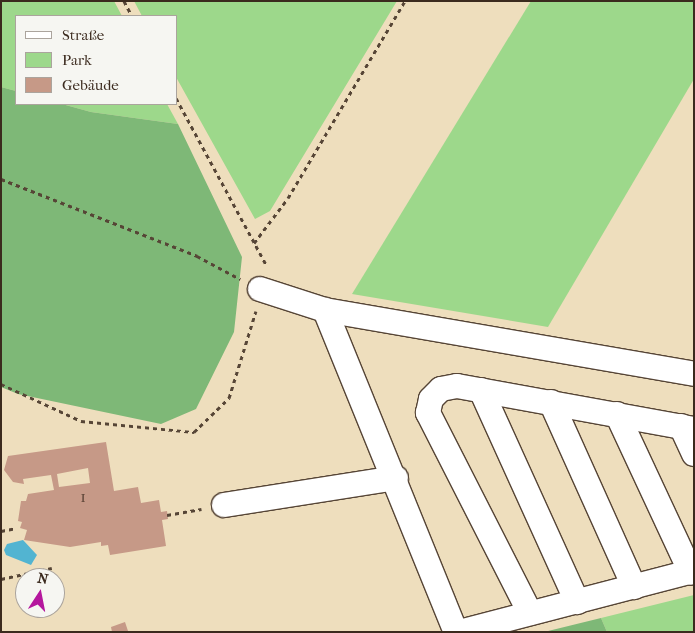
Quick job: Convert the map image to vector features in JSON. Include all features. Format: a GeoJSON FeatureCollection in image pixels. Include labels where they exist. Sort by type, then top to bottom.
{"type":"FeatureCollection","features":[{"type":"Feature","properties":{"kind":"street"},"geometry":{"type":"LineString","coordinates":[[260,289],[326,310],[694,374]]}},
{"type":"Feature","properties":{"kind":"street"},"geometry":{"type":"LineString","coordinates":[[326,310],[396,478],[457,632],[693,572],[617,414]]}},
{"type":"Feature","properties":{"kind":"street"},"geometry":{"type":"LineString","coordinates":[[530,613],[428,413],[431,399],[441,389],[457,386],[688,428],[694,454]]}},
{"type":"Feature","properties":{"kind":"street"},"geometry":{"type":"LineString","coordinates":[[481,390],[577,602]]}},
{"type":"Feature","properties":{"kind":"street"},"geometry":{"type":"LineString","coordinates":[[551,402],[634,587]]}},
{"type":"Feature","properties":{"kind":"street"},"geometry":{"type":"LineString","coordinates":[[224,505],[396,478]]}},
{"type":"Feature","properties":{"kind":"path"},"geometry":{"type":"LineString","coordinates":[[124,1],[131,15]]}},
{"type":"Feature","properties":{"kind":"path"},"geometry":{"type":"LineString","coordinates":[[254,243],[288,198],[405,1]]}},
{"type":"Feature","properties":{"kind":"path"},"geometry":{"type":"LineString","coordinates":[[178,102],[283,295]]}},
{"type":"Feature","properties":{"kind":"path"},"geometry":{"type":"LineString","coordinates":[[1,179],[197,256],[260,289]]}},
{"type":"Feature","properties":{"kind":"path"},"geometry":{"type":"LineString","coordinates":[[1,384],[81,421],[194,432],[229,398],[253,325]]}},
{"type":"Feature","properties":{"kind":"path"},"geometry":{"type":"LineString","coordinates":[[167,515],[224,505]]}},
{"type":"Feature","properties":{"kind":"path"},"geometry":{"type":"LineString","coordinates":[[1,531],[17,528]]}},
{"type":"Feature","properties":{"kind":"path"},"geometry":{"type":"LineString","coordinates":[[1,579],[15,576]]}},
{"type":"Feature","properties":{"kind":"green space"},"geometry":{"type":"Polygon","coordinates":[[[1,1],[114,1],[121,15],[15,15],[15,91],[1,87],[1,1]]]}},
{"type":"Feature","properties":{"kind":"green space"},"geometry":{"type":"Polygon","coordinates":[[[134,1],[397,1],[270,211],[255,219],[178,81],[178,15],[141,15],[134,1]]]}},
{"type":"Feature","properties":{"kind":"green space"},"geometry":{"type":"Polygon","coordinates":[[[531,1],[694,1],[694,79],[548,327],[352,294],[531,1]]]}},
{"type":"Feature","properties":{"kind":"green space"},"geometry":{"type":"Polygon","coordinates":[[[1,87],[15,91],[15,105],[66,105],[91,112],[178,124],[242,257],[234,332],[196,409],[161,424],[18,394],[1,387],[1,87]]]}},
{"type":"Feature","properties":{"kind":"green space"},"geometry":{"type":"Polygon","coordinates":[[[66,105],[168,105],[178,124],[91,112],[66,105]]]}},
{"type":"Feature","properties":{"kind":"green space"},"geometry":{"type":"Polygon","coordinates":[[[694,595],[694,632],[607,632],[601,618],[694,595]]]}},
{"type":"Feature","properties":{"kind":"green space"},"geometry":{"type":"Polygon","coordinates":[[[601,618],[607,632],[544,632],[601,618]]]}},
{"type":"Feature","properties":{"kind":"water"},"geometry":{"type":"Polygon","coordinates":[[[23,540],[37,555],[31,565],[6,555],[4,550],[7,544],[23,540]]]}},
{"type":"Feature","properties":{"kind":"building"},"geometry":{"type":"Polygon","coordinates":[[[106,442],[114,491],[138,487],[141,503],[159,500],[161,512],[167,511],[168,519],[162,520],[166,546],[110,555],[108,545],[101,546],[101,542],[70,547],[24,540],[27,530],[20,528],[22,522],[18,521],[21,501],[26,501],[28,494],[54,490],[51,475],[23,479],[24,484],[13,482],[4,470],[8,456],[106,442]],[[88,468],[57,474],[59,487],[90,483],[88,468]]]}},
{"type":"Feature","properties":{"kind":"building"},"geometry":{"type":"Polygon","coordinates":[[[125,622],[128,631],[112,632],[111,627],[125,622]]]}}]}
